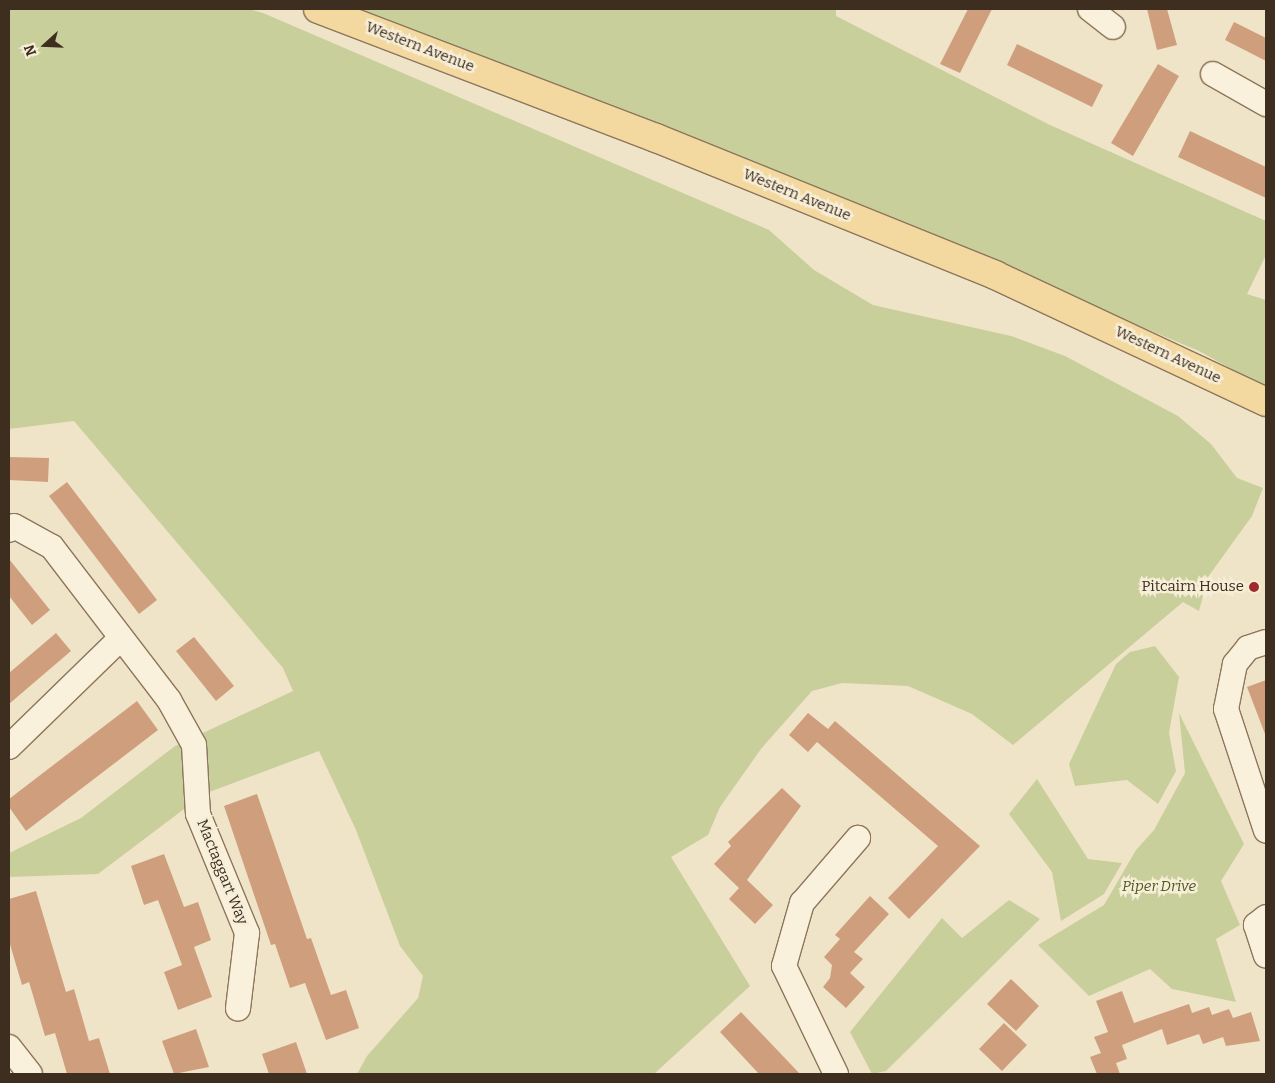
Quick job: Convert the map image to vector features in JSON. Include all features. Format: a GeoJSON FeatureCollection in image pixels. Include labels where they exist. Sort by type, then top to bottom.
{"type":"FeatureCollection","features":[{"type":"Feature","properties":{"kind":"main road","name":"Western Avenue"},"geometry":{"type":"LineString","coordinates":[[318,9],[656,138],[986,272],[1266,402]]}},
{"type":"Feature","properties":{"kind":"street"},"geometry":{"type":"LineString","coordinates":[[1090,9],[1113,26]]}},
{"type":"Feature","properties":{"kind":"street"},"geometry":{"type":"LineString","coordinates":[[1213,74],[1266,104]]}},
{"type":"Feature","properties":{"kind":"street","name":"Mactaggart Way"},"geometry":{"type":"LineString","coordinates":[[9,530],[14,526],[52,547],[120,639],[169,700],[194,745],[198,814],[247,933],[238,1008]]}},
{"type":"Feature","properties":{"kind":"street"},"geometry":{"type":"LineString","coordinates":[[9,747],[120,639]]}},
{"type":"Feature","properties":{"kind":"street"},"geometry":{"type":"LineString","coordinates":[[1266,642],[1248,648],[1236,664],[1226,709],[1266,831]]}},
{"type":"Feature","properties":{"kind":"street"},"geometry":{"type":"LineString","coordinates":[[836,1074],[784,966],[802,903],[858,838]]}},
{"type":"Feature","properties":{"kind":"street"},"geometry":{"type":"LineString","coordinates":[[1266,917],[1256,925],[1266,956]]}},
{"type":"Feature","properties":{"kind":"street"},"geometry":{"type":"LineString","coordinates":[[9,1047],[30,1074]]}},
{"type":"Feature","properties":{"kind":"green space"},"geometry":{"type":"Polygon","coordinates":[[[9,9],[249,9],[263,13],[769,230],[814,270],[873,305],[1011,336],[1065,356],[1178,416],[1211,444],[1237,478],[1263,488],[1252,516],[1208,577],[1199,611],[1183,602],[1013,745],[972,714],[908,686],[842,683],[812,691],[761,749],[720,807],[708,835],[671,857],[750,986],[654,1074],[357,1074],[367,1056],[418,998],[423,976],[400,946],[356,830],[319,751],[204,794],[98,874],[9,877],[9,853],[81,818],[175,746],[293,691],[283,668],[74,421],[9,429],[9,9]]]}},
{"type":"Feature","properties":{"kind":"green space"},"geometry":{"type":"Polygon","coordinates":[[[344,9],[836,9],[836,16],[1050,125],[1266,221],[1266,255],[1247,294],[1266,300],[1266,388],[1199,351],[723,151],[344,9]]]}},
{"type":"Feature","properties":{"kind":"green space"},"geometry":{"type":"Polygon","coordinates":[[[1155,646],[1179,677],[1169,733],[1176,771],[1158,804],[1127,780],[1075,786],[1069,764],[1116,664],[1130,652],[1155,646]]]}},
{"type":"Feature","properties":{"kind":"green space","name":"Piper Drive"},"geometry":{"type":"Polygon","coordinates":[[[1179,713],[1244,844],[1221,881],[1240,925],[1216,939],[1236,1002],[1172,989],[1150,969],[1089,996],[1038,945],[1104,905],[1136,850],[1154,830],[1185,773],[1179,713]]]}},
{"type":"Feature","properties":{"kind":"green space"},"geometry":{"type":"Polygon","coordinates":[[[1037,779],[1088,859],[1122,863],[1104,894],[1061,921],[1052,872],[1009,814],[1037,779]]]}},
{"type":"Feature","properties":{"kind":"green space"},"geometry":{"type":"Polygon","coordinates":[[[1009,900],[1040,919],[886,1071],[872,1074],[850,1032],[942,918],[962,938],[1009,900]]]}},
{"type":"Feature","properties":{"kind":"building"},"geometry":{"type":"Polygon","coordinates":[[[968,9],[992,9],[960,73],[940,64],[968,9]]]}},
{"type":"Feature","properties":{"kind":"building"},"geometry":{"type":"Polygon","coordinates":[[[1147,9],[1167,9],[1177,45],[1157,50],[1147,9]]]}},
{"type":"Feature","properties":{"kind":"building"},"geometry":{"type":"Polygon","coordinates":[[[1234,22],[1266,38],[1266,61],[1225,40],[1234,22]]]}},
{"type":"Feature","properties":{"kind":"building"},"geometry":{"type":"Polygon","coordinates":[[[1017,44],[1103,85],[1092,107],[1007,65],[1017,44]]]}},
{"type":"Feature","properties":{"kind":"building"},"geometry":{"type":"Polygon","coordinates":[[[1158,64],[1179,76],[1133,156],[1111,143],[1158,64]]]}},
{"type":"Feature","properties":{"kind":"building"},"geometry":{"type":"Polygon","coordinates":[[[1190,131],[1266,167],[1266,198],[1178,157],[1190,131]]]}},
{"type":"Feature","properties":{"kind":"building"},"geometry":{"type":"Polygon","coordinates":[[[9,457],[49,458],[48,482],[9,480],[9,457]]]}},
{"type":"Feature","properties":{"kind":"building"},"geometry":{"type":"Polygon","coordinates":[[[67,482],[157,600],[139,614],[49,496],[67,482]]]}},
{"type":"Feature","properties":{"kind":"building"},"geometry":{"type":"Polygon","coordinates":[[[9,559],[50,610],[32,625],[9,596],[9,559]]]}},
{"type":"Feature","properties":{"kind":"building"},"geometry":{"type":"Polygon","coordinates":[[[56,633],[71,651],[9,704],[9,673],[56,633]]]}},
{"type":"Feature","properties":{"kind":"building"},"geometry":{"type":"Polygon","coordinates":[[[194,637],[234,686],[216,701],[176,651],[194,637]]]}},
{"type":"Feature","properties":{"kind":"building"},"geometry":{"type":"Polygon","coordinates":[[[1266,680],[1266,734],[1265,734],[1247,687],[1266,680]]]}},
{"type":"Feature","properties":{"kind":"building"},"geometry":{"type":"Polygon","coordinates":[[[137,701],[158,730],[26,831],[9,807],[9,799],[137,701]]]}},
{"type":"Feature","properties":{"kind":"building"},"geometry":{"type":"Polygon","coordinates":[[[808,713],[828,729],[835,721],[980,846],[909,919],[888,898],[938,846],[817,742],[808,752],[789,735],[808,713]]]}},
{"type":"Feature","properties":{"kind":"building"},"geometry":{"type":"Polygon","coordinates":[[[782,788],[801,806],[747,880],[773,905],[755,924],[729,899],[739,888],[714,864],[731,846],[728,842],[782,788]]]}},
{"type":"Feature","properties":{"kind":"building"},"geometry":{"type":"Polygon","coordinates":[[[257,794],[307,939],[311,938],[331,995],[346,990],[359,1028],[326,1040],[305,983],[290,988],[275,944],[271,945],[224,806],[257,794]]]}},
{"type":"Feature","properties":{"kind":"building"},"geometry":{"type":"Polygon","coordinates":[[[164,854],[184,907],[198,902],[211,940],[194,947],[212,997],[178,1010],[164,972],[182,965],[158,900],[144,905],[131,866],[164,854]]]}},
{"type":"Feature","properties":{"kind":"building"},"geometry":{"type":"Polygon","coordinates":[[[36,891],[66,992],[74,989],[89,1041],[99,1038],[110,1074],[67,1074],[55,1033],[45,1036],[29,982],[22,985],[9,941],[9,899],[36,891]]]}},
{"type":"Feature","properties":{"kind":"building"},"geometry":{"type":"Polygon","coordinates":[[[870,896],[889,914],[854,952],[863,959],[850,973],[865,987],[846,1008],[823,987],[830,978],[832,965],[824,957],[840,939],[835,935],[870,896]]]}},
{"type":"Feature","properties":{"kind":"building"},"geometry":{"type":"Polygon","coordinates":[[[1011,979],[1039,1006],[1016,1031],[987,1004],[1011,979]]]}},
{"type":"Feature","properties":{"kind":"building"},"geometry":{"type":"Polygon","coordinates":[[[1122,991],[1134,1023],[1189,1004],[1192,1013],[1209,1007],[1212,1015],[1229,1009],[1233,1018],[1251,1012],[1260,1041],[1226,1046],[1223,1037],[1203,1044],[1199,1034],[1167,1045],[1162,1029],[1122,1045],[1127,1059],[1116,1063],[1120,1074],[1097,1074],[1090,1057],[1101,1053],[1094,1037],[1108,1032],[1096,1001],[1122,991]]]}},
{"type":"Feature","properties":{"kind":"building"},"geometry":{"type":"Polygon","coordinates":[[[741,1012],[800,1074],[759,1074],[720,1032],[741,1012]]]}},
{"type":"Feature","properties":{"kind":"building"},"geometry":{"type":"Polygon","coordinates":[[[1004,1023],[1027,1045],[1002,1071],[979,1049],[1004,1023]]]}},
{"type":"Feature","properties":{"kind":"building"},"geometry":{"type":"Polygon","coordinates":[[[196,1029],[209,1067],[174,1074],[162,1041],[196,1029]]]}},
{"type":"Feature","properties":{"kind":"building"},"geometry":{"type":"Polygon","coordinates":[[[296,1042],[307,1074],[269,1074],[262,1054],[296,1042]]]}},
{"type":"Feature","properties":{"kind":"place","name":"Pitcairn House"},"geometry":{"type":"Point","coordinates":[1254,587]}}]}
